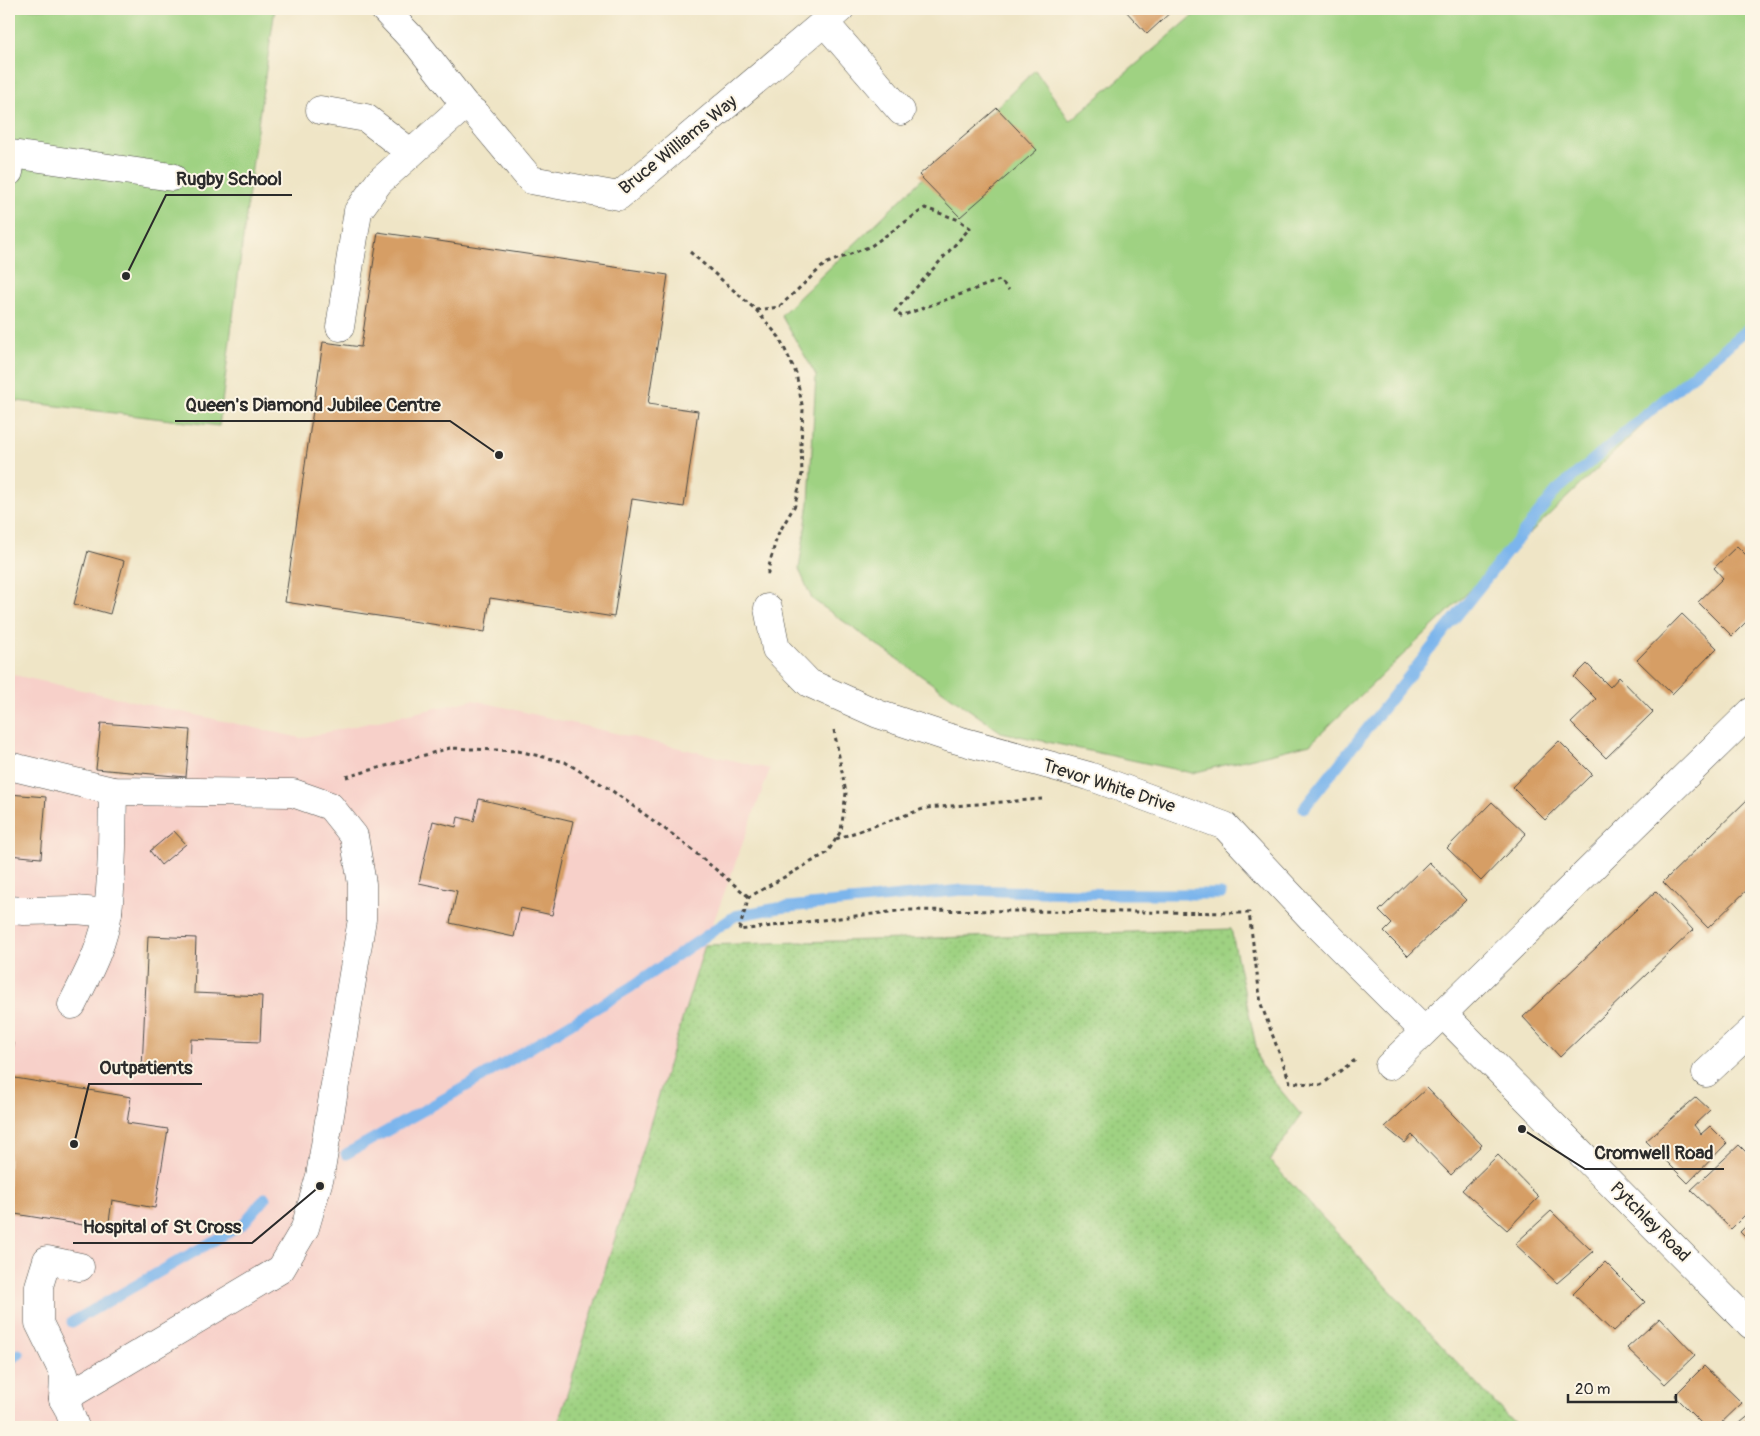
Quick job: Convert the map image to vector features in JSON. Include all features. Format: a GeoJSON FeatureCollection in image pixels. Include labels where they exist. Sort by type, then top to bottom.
{"type":"FeatureCollection","features":[{"type":"Feature","properties":{"kind":"street","name":"Bruce Williams Way"},"geometry":{"type":"LineString","coordinates":[[384,9],[419,46],[465,105],[476,114],[531,180],[618,196],[833,16]]}},
{"type":"Feature","properties":{"kind":"street"},"geometry":{"type":"LineString","coordinates":[[833,16],[902,111]]}},
{"type":"Feature","properties":{"kind":"street"},"geometry":{"type":"LineString","coordinates":[[340,328],[358,211],[379,182],[465,105]]}},
{"type":"Feature","properties":{"kind":"street"},"geometry":{"type":"LineString","coordinates":[[320,110],[366,118],[411,153]]}},
{"type":"Feature","properties":{"kind":"street"},"geometry":{"type":"LineString","coordinates":[[9,172],[12,154],[172,177]]}},
{"type":"Feature","properties":{"kind":"street","name":"Trevor White Drive"},"geometry":{"type":"LineString","coordinates":[[768,608],[776,649],[810,683],[878,714],[947,737],[1089,776],[1225,826],[1317,924],[1433,1022]]}},
{"type":"Feature","properties":{"kind":"street"},"geometry":{"type":"LineString","coordinates":[[1388,1066],[1751,712]]}},
{"type":"Feature","properties":{"kind":"street"},"geometry":{"type":"LineString","coordinates":[[9,766],[113,792],[293,793],[330,806],[354,836],[362,884],[362,919],[322,1166],[305,1228],[281,1269],[62,1399]]}},
{"type":"Feature","properties":{"kind":"street"},"geometry":{"type":"LineString","coordinates":[[72,1005],[94,962],[108,913],[113,792]]}},
{"type":"Feature","properties":{"kind":"street"},"geometry":{"type":"LineString","coordinates":[[9,910],[76,910],[108,913]]}},
{"type":"Feature","properties":{"kind":"street","name":"Pytchley Road"},"geometry":{"type":"LineString","coordinates":[[1433,1022],[1751,1325]]}},
{"type":"Feature","properties":{"kind":"street"},"geometry":{"type":"LineString","coordinates":[[1706,1073],[1751,1031]]}},
{"type":"Feature","properties":{"kind":"street"},"geometry":{"type":"LineString","coordinates":[[75,1427],[68,1408],[62,1399],[64,1374],[40,1323],[40,1286],[47,1260],[80,1268]]}},
{"type":"Feature","properties":{"kind":"path"},"geometry":{"type":"LineString","coordinates":[[756,310],[779,306],[825,264],[871,246],[925,208],[959,220],[970,228],[895,311],[902,316],[1000,280],[1009,290]]}},
{"type":"Feature","properties":{"kind":"path"},"geometry":{"type":"LineString","coordinates":[[690,252],[756,310],[779,337],[796,373],[803,410],[802,474],[795,505],[777,536],[768,570],[768,608]]}},
{"type":"Feature","properties":{"kind":"path"},"geometry":{"type":"LineString","coordinates":[[834,728],[846,793],[841,831],[827,852],[749,898],[739,930],[906,910],[1249,913],[1261,1004],[1290,1082],[1321,1086],[1370,1048],[1388,1066]]}},
{"type":"Feature","properties":{"kind":"path"},"geometry":{"type":"LineString","coordinates":[[293,793],[450,748],[518,751],[565,762],[611,790],[680,840],[749,898]]}},
{"type":"Feature","properties":{"kind":"path"},"geometry":{"type":"LineString","coordinates":[[836,839],[926,808],[1046,798]]}},
{"type":"Feature","properties":{"kind":"shaded area"},"geometry":{"type":"Polygon","coordinates":[[[9,674],[301,738],[473,700],[770,769],[705,945],[557,1427],[9,1427],[9,674]]]}},
{"type":"Feature","properties":{"kind":"green space"},"geometry":{"type":"Polygon","coordinates":[[[9,9],[275,9],[256,137],[219,426],[9,400],[9,9]]]}},
{"type":"Feature","properties":{"kind":"green space"},"geometry":{"type":"Polygon","coordinates":[[[1201,9],[1751,9],[1751,321],[1310,744],[1192,773],[1001,732],[812,599],[799,569],[809,503],[816,375],[781,315],[1035,70],[1070,121],[1201,9]]]}},
{"type":"Feature","properties":{"kind":"green space"},"geometry":{"type":"Polygon","coordinates":[[[1231,929],[1260,1065],[1301,1115],[1270,1161],[1517,1427],[557,1427],[705,945],[1231,929]]]}},
{"type":"Feature","properties":{"kind":"building"},"geometry":{"type":"Polygon","coordinates":[[[1124,9],[1174,9],[1147,34],[1124,9]]]}},
{"type":"Feature","properties":{"kind":"building"},"geometry":{"type":"Polygon","coordinates":[[[997,108],[1037,150],[960,217],[919,175],[997,108]]]}},
{"type":"Feature","properties":{"kind":"building"},"geometry":{"type":"Polygon","coordinates":[[[378,232],[668,275],[648,404],[698,411],[684,507],[632,499],[614,617],[490,598],[485,632],[285,602],[323,342],[361,347],[378,232]]]}},
{"type":"Feature","properties":{"kind":"building"},"geometry":{"type":"Polygon","coordinates":[[[1737,546],[1751,560],[1751,617],[1732,636],[1698,602],[1723,578],[1714,568],[1737,546]]]}},
{"type":"Feature","properties":{"kind":"building"},"geometry":{"type":"Polygon","coordinates":[[[88,551],[124,561],[110,614],[74,604],[88,551]]]}},
{"type":"Feature","properties":{"kind":"building"},"geometry":{"type":"Polygon","coordinates":[[[1682,614],[1717,648],[1672,694],[1637,660],[1682,614]]]}},
{"type":"Feature","properties":{"kind":"building"},"geometry":{"type":"Polygon","coordinates":[[[1587,664],[1610,687],[1619,677],[1653,712],[1606,758],[1571,723],[1596,699],[1574,677],[1587,664]]]}},
{"type":"Feature","properties":{"kind":"building"},"geometry":{"type":"Polygon","coordinates":[[[101,723],[190,730],[186,777],[96,769],[101,723]]]}},
{"type":"Feature","properties":{"kind":"building"},"geometry":{"type":"Polygon","coordinates":[[[1559,741],[1592,774],[1545,820],[1512,787],[1559,741]]]}},
{"type":"Feature","properties":{"kind":"building"},"geometry":{"type":"Polygon","coordinates":[[[9,794],[46,797],[41,858],[9,855],[9,794]]]}},
{"type":"Feature","properties":{"kind":"building"},"geometry":{"type":"Polygon","coordinates":[[[1751,796],[1751,886],[1708,928],[1663,882],[1751,796]]]}},
{"type":"Feature","properties":{"kind":"building"},"geometry":{"type":"Polygon","coordinates":[[[479,799],[573,821],[552,915],[520,908],[514,937],[450,923],[457,891],[419,883],[433,821],[456,827],[458,817],[474,821],[479,799]]]}},
{"type":"Feature","properties":{"kind":"building"},"geometry":{"type":"Polygon","coordinates":[[[1492,802],[1526,834],[1481,881],[1447,848],[1492,802]]]}},
{"type":"Feature","properties":{"kind":"building"},"geometry":{"type":"Polygon","coordinates":[[[174,831],[186,844],[161,865],[150,851],[174,831]]]}},
{"type":"Feature","properties":{"kind":"building"},"geometry":{"type":"Polygon","coordinates":[[[1429,862],[1466,900],[1408,956],[1384,932],[1392,924],[1379,911],[1429,862]]]}},
{"type":"Feature","properties":{"kind":"building"},"geometry":{"type":"Polygon","coordinates":[[[1656,891],[1693,930],[1560,1057],[1523,1017],[1656,891]]]}},
{"type":"Feature","properties":{"kind":"building"},"geometry":{"type":"Polygon","coordinates":[[[148,936],[196,938],[194,993],[262,996],[260,1042],[191,1039],[190,1070],[142,1069],[148,936]]]}},
{"type":"Feature","properties":{"kind":"building"},"geometry":{"type":"Polygon","coordinates":[[[9,1043],[14,1044],[10,1068],[9,1068],[9,1043]]]}},
{"type":"Feature","properties":{"kind":"building"},"geometry":{"type":"Polygon","coordinates":[[[9,1077],[131,1097],[127,1123],[168,1129],[155,1208],[112,1200],[108,1229],[9,1213],[9,1077]]]}},
{"type":"Feature","properties":{"kind":"building"},"geometry":{"type":"Polygon","coordinates":[[[1427,1088],[1482,1145],[1451,1175],[1412,1135],[1405,1143],[1385,1127],[1427,1088]]]}},
{"type":"Feature","properties":{"kind":"building"},"geometry":{"type":"Polygon","coordinates":[[[1696,1097],[1710,1110],[1694,1125],[1701,1134],[1710,1126],[1727,1143],[1688,1183],[1646,1141],[1696,1097]]]}},
{"type":"Feature","properties":{"kind":"building"},"geometry":{"type":"Polygon","coordinates":[[[1739,1145],[1751,1157],[1751,1173],[1747,1178],[1751,1181],[1751,1209],[1731,1229],[1691,1190],[1739,1145]]]}},
{"type":"Feature","properties":{"kind":"building"},"geometry":{"type":"Polygon","coordinates":[[[1498,1155],[1539,1197],[1507,1230],[1462,1190],[1498,1155]]]}},
{"type":"Feature","properties":{"kind":"building"},"geometry":{"type":"Polygon","coordinates":[[[1551,1211],[1593,1252],[1557,1283],[1515,1244],[1551,1211]]]}},
{"type":"Feature","properties":{"kind":"building"},"geometry":{"type":"Polygon","coordinates":[[[1751,1221],[1751,1243],[1740,1232],[1751,1221]]]}},
{"type":"Feature","properties":{"kind":"building"},"geometry":{"type":"Polygon","coordinates":[[[1605,1262],[1645,1302],[1613,1332],[1573,1294],[1605,1262]]]}},
{"type":"Feature","properties":{"kind":"building"},"geometry":{"type":"Polygon","coordinates":[[[1660,1318],[1695,1355],[1665,1384],[1627,1348],[1660,1318]]]}},
{"type":"Feature","properties":{"kind":"building"},"geometry":{"type":"Polygon","coordinates":[[[1704,1366],[1742,1403],[1717,1427],[1705,1427],[1674,1396],[1704,1366]]]}},
{"type":"Feature","properties":{"kind":"building"},"geometry":{"type":"Polygon","coordinates":[[[1751,1414],[1751,1427],[1735,1427],[1751,1414]]]}},
{"type":"Feature","properties":{"kind":"waterway"},"geometry":{"type":"LineString","coordinates":[[1304,808],[1556,491],[1751,326]]}},
{"type":"Feature","properties":{"kind":"waterway"},"geometry":{"type":"LineString","coordinates":[[346,1154],[472,1083],[631,987],[735,916],[778,908],[962,890],[1118,894],[1221,894]]}},
{"type":"Feature","properties":{"kind":"waterway"},"geometry":{"type":"LineString","coordinates":[[72,1322],[243,1224],[265,1198]]}},
{"type":"Feature","properties":{"kind":"waterway"},"geometry":{"type":"LineString","coordinates":[[9,1360],[19,1354]]}},
{"type":"Feature","properties":{"kind":"place","name":"Rugby School"},"geometry":{"type":"Point","coordinates":[126,276]}},
{"type":"Feature","properties":{"kind":"place","name":"Queen's Diamond Jubilee Centre"},"geometry":{"type":"Point","coordinates":[499,455]}},
{"type":"Feature","properties":{"kind":"place","name":"Cromwell Road"},"geometry":{"type":"Point","coordinates":[1522,1129]}},
{"type":"Feature","properties":{"kind":"place","name":"Outpatients"},"geometry":{"type":"Point","coordinates":[74,1144]}},
{"type":"Feature","properties":{"kind":"place","name":"Hospital of St Cross"},"geometry":{"type":"Point","coordinates":[320,1186]}}]}
